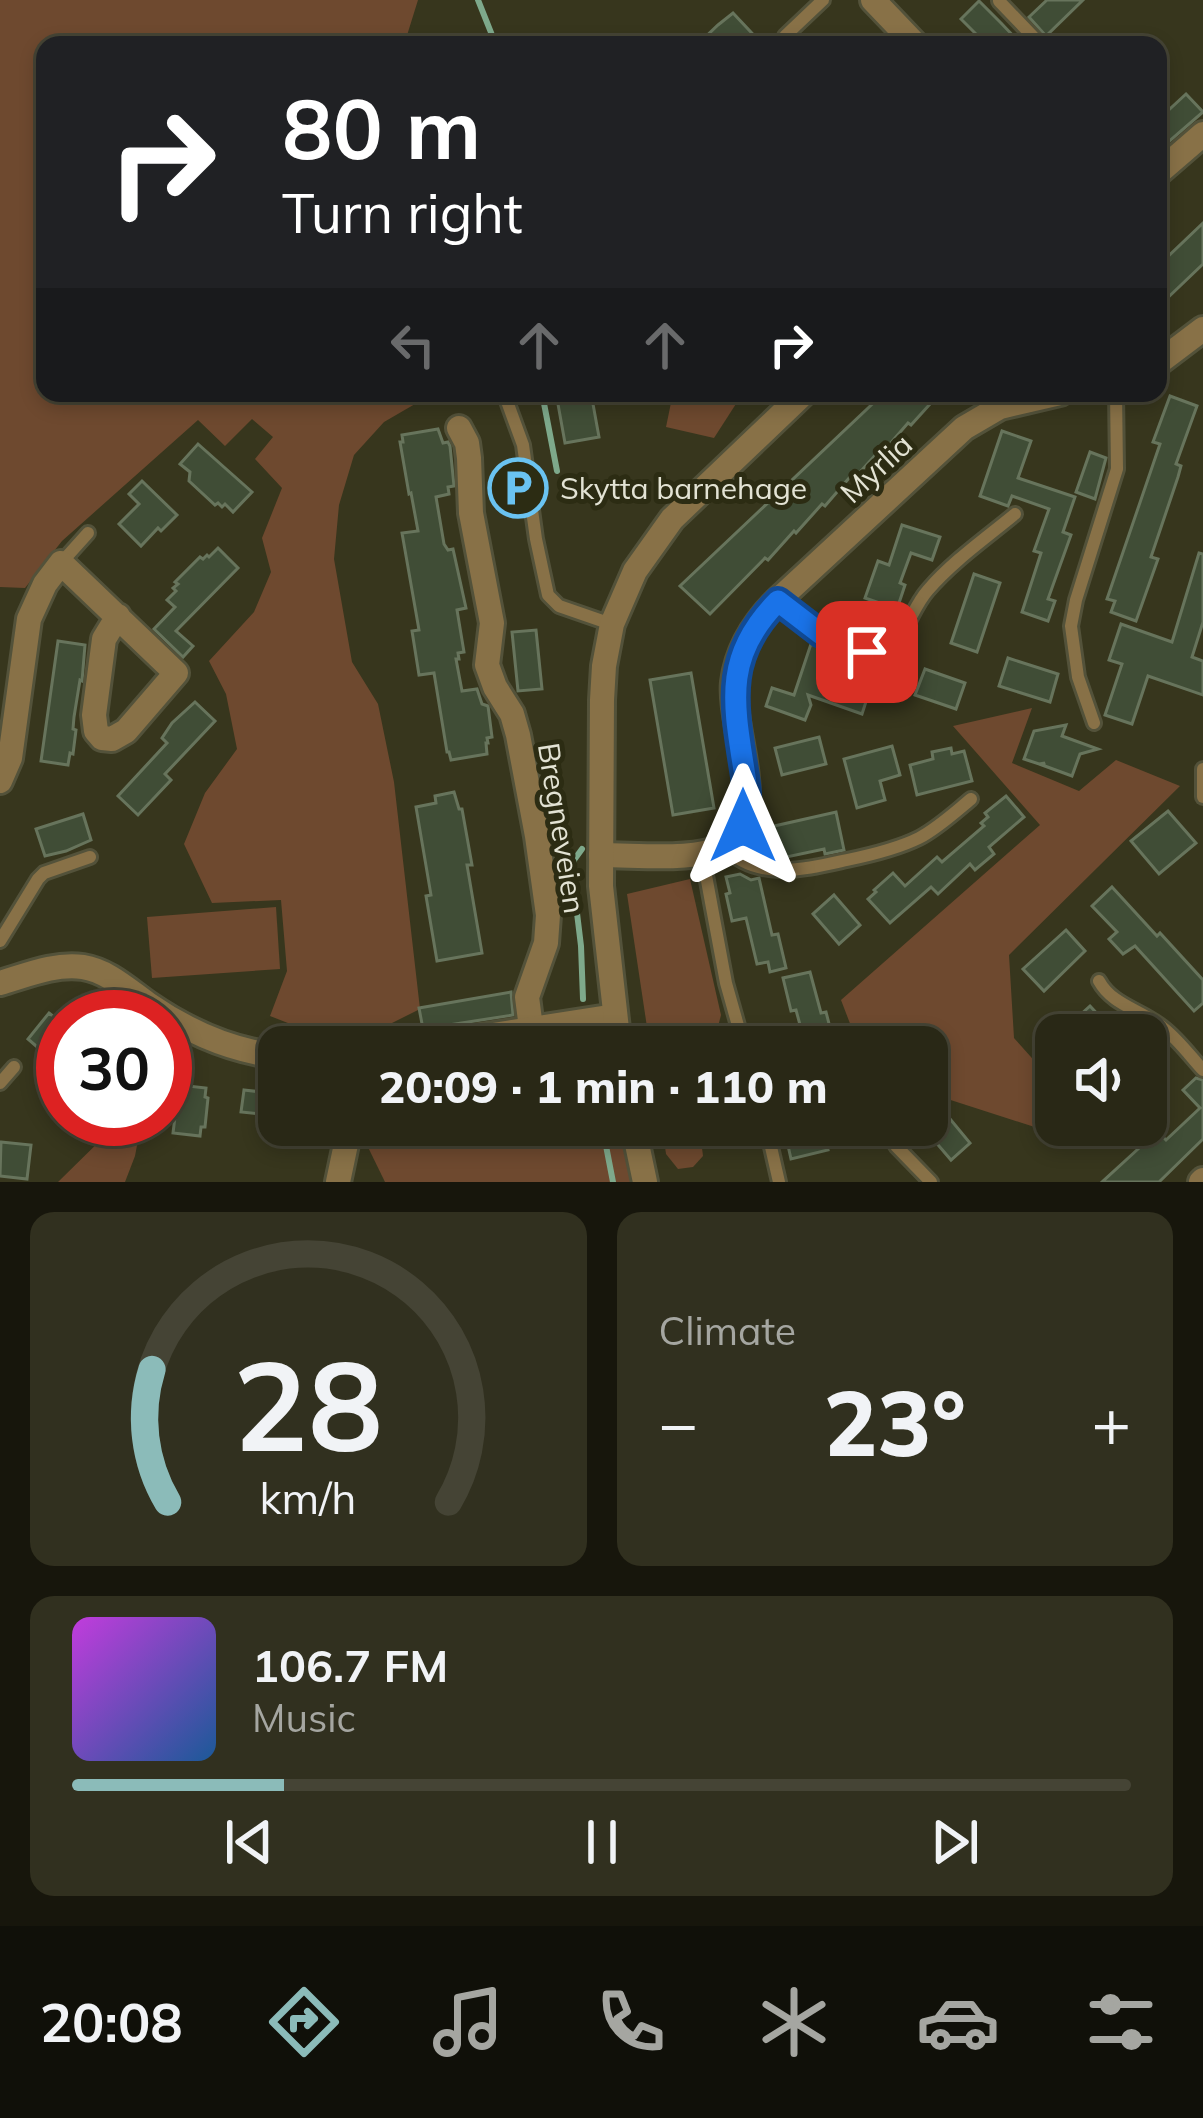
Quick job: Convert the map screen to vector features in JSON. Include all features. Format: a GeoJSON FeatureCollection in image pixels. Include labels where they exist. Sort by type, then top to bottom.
{"type":"FeatureCollection","features":[{"type":"Feature","properties":{"kind":"street"},"geometry":{"type":"LineString","coordinates":[[873,0],[907,36]]}},
{"type":"Feature","properties":{"kind":"street"},"geometry":{"type":"LineString","coordinates":[[1167,164],[1203,134]]}},
{"type":"Feature","properties":{"kind":"street"},"geometry":{"type":"LineString","coordinates":[[1167,356],[1203,329]]}},
{"type":"Feature","properties":{"kind":"street"},"geometry":{"type":"LineString","coordinates":[[616,1026],[603,922],[601,855],[602,684],[612,624],[643,557],[672,519],[795,402]]}},
{"type":"Feature","properties":{"kind":"street","name":"Myrlia"},"geometry":{"type":"LineString","coordinates":[[713,851],[740,832],[746,819],[734,692],[737,667],[752,632],[778,601],[964,428],[1000,407],[1021,402]]}},
{"type":"Feature","properties":{"kind":"street","name":"Bregneveien"},"geometry":{"type":"LineString","coordinates":[[459,428],[469,458],[471,513],[492,623],[487,664],[518,735],[548,915],[546,943],[527,997],[531,1026]]}},
{"type":"Feature","properties":{"kind":"street"},"geometry":{"type":"LineString","coordinates":[[0,781],[10,758],[29,619],[61,563],[118,616],[176,673],[126,731],[112,739],[102,738],[94,715],[104,639],[118,616]]}},
{"type":"Feature","properties":{"kind":"street"},"geometry":{"type":"LineString","coordinates":[[601,855],[713,851]]}},
{"type":"Feature","properties":{"kind":"street"},"geometry":{"type":"LineString","coordinates":[[0,983],[53,968],[88,968],[196,1031],[258,1053]]}},
{"type":"Feature","properties":{"kind":"street"},"geometry":{"type":"LineString","coordinates":[[545,1026],[615,1016]]}},
{"type":"Feature","properties":{"kind":"street"},"geometry":{"type":"LineString","coordinates":[[338,1182],[346,1146]]}},
{"type":"Feature","properties":{"kind":"street"},"geometry":{"type":"LineString","coordinates":[[637,1146],[645,1182]]}},
{"type":"Feature","properties":{"kind":"lane"},"geometry":{"type":"LineString","coordinates":[[785,36],[823,0]]}},
{"type":"Feature","properties":{"kind":"lane"},"geometry":{"type":"LineString","coordinates":[[999,1],[1032,36]]}},
{"type":"Feature","properties":{"kind":"lane"},"geometry":{"type":"LineString","coordinates":[[507,402],[523,445],[548,595],[559,606],[612,624]]}},
{"type":"Feature","properties":{"kind":"lane"},"geometry":{"type":"LineString","coordinates":[[1094,723],[1074,659],[1071,626],[1117,469],[1116,402]]}},
{"type":"Feature","properties":{"kind":"lane"},"geometry":{"type":"LineString","coordinates":[[778,601],[836,642],[885,652],[897,642],[931,586],[1015,514]]}},
{"type":"Feature","properties":{"kind":"lane"},"geometry":{"type":"LineString","coordinates":[[61,563],[88,533]]}},
{"type":"Feature","properties":{"kind":"lane"},"geometry":{"type":"LineString","coordinates":[[1203,769],[1203,797]]}},
{"type":"Feature","properties":{"kind":"lane"},"geometry":{"type":"LineString","coordinates":[[738,1026],[725,983],[713,851],[754,866],[799,871],[906,844],[971,800]]}},
{"type":"Feature","properties":{"kind":"lane"},"geometry":{"type":"LineString","coordinates":[[0,940],[44,873],[90,856]]}},
{"type":"Feature","properties":{"kind":"lane"},"geometry":{"type":"LineString","coordinates":[[1099,980],[1115,999],[1162,1026],[1203,1070]]}},
{"type":"Feature","properties":{"kind":"lane"},"geometry":{"type":"LineString","coordinates":[[0,1083],[14,1067]]}},
{"type":"Feature","properties":{"kind":"lane"},"geometry":{"type":"LineString","coordinates":[[771,1146],[779,1182]]}},
{"type":"Feature","properties":{"kind":"lane"},"geometry":{"type":"LineString","coordinates":[[896,1146],[931,1182]]}},
{"type":"Feature","properties":{"kind":"shaded area"},"geometry":{"type":"Polygon","coordinates":[[[0,0],[418,0],[407,36],[36,36],[36,402],[418,402],[384,422],[354,455],[339,505],[334,559],[352,662],[378,704],[394,782],[420,1009],[386,1026],[296,1026],[270,1016],[287,971],[281,900],[212,903],[184,844],[205,793],[237,749],[226,694],[209,661],[254,612],[271,572],[262,538],[282,488],[255,459],[273,437],[252,419],[225,446],[198,420],[62,541],[25,588],[0,587],[0,0]]]}},
{"type":"Feature","properties":{"kind":"shaded area"},"geometry":{"type":"Polygon","coordinates":[[[671,402],[737,402],[714,438],[666,427],[671,402]]]}},
{"type":"Feature","properties":{"kind":"shaded area"},"geometry":{"type":"Polygon","coordinates":[[[1032,708],[1012,763],[1079,791],[1116,760],[1180,786],[1009,955],[1014,1038],[1035,1062],[1035,1127],[948,1099],[948,1026],[851,1026],[841,1000],[1040,825],[953,726],[1032,708]]]}},
{"type":"Feature","properties":{"kind":"shaded area"},"geometry":{"type":"Polygon","coordinates":[[[690,879],[721,1015],[718,1026],[647,1026],[627,894],[690,879]]]}},
{"type":"Feature","properties":{"kind":"shaded area"},"geometry":{"type":"Polygon","coordinates":[[[276,907],[280,969],[152,978],[147,917],[276,907]]]}},
{"type":"Feature","properties":{"kind":"shaded area"},"geometry":{"type":"Polygon","coordinates":[[[95,1146],[137,1146],[125,1182],[58,1182],[95,1146]]]}},
{"type":"Feature","properties":{"kind":"shaded area"},"geometry":{"type":"Polygon","coordinates":[[[367,1146],[625,1146],[633,1182],[385,1182],[367,1146]]]}},
{"type":"Feature","properties":{"kind":"shaded area"},"geometry":{"type":"Polygon","coordinates":[[[665,1146],[702,1146],[703,1156],[693,1167],[678,1169],[665,1146]]]}},
{"type":"Feature","properties":{"kind":"building"},"geometry":{"type":"Polygon","coordinates":[[[1047,0],[1083,0],[1046,36],[1029,17],[1047,0]]]}},
{"type":"Feature","properties":{"kind":"building"},"geometry":{"type":"Polygon","coordinates":[[[979,1],[1013,36],[978,36],[961,19],[979,1]]]}},
{"type":"Feature","properties":{"kind":"building"},"geometry":{"type":"Polygon","coordinates":[[[733,13],[755,36],[706,36],[733,13]]]}},
{"type":"Feature","properties":{"kind":"building"},"geometry":{"type":"Polygon","coordinates":[[[1186,94],[1203,112],[1167,143],[1167,112],[1186,94]]]}},
{"type":"Feature","properties":{"kind":"building"},"geometry":{"type":"Polygon","coordinates":[[[1203,223],[1203,264],[1167,298],[1167,257],[1203,223]]]}},
{"type":"Feature","properties":{"kind":"building"},"geometry":{"type":"Polygon","coordinates":[[[1170,396],[1197,406],[1176,464],[1181,466],[1151,557],[1158,559],[1136,621],[1111,612],[1115,601],[1107,599],[1160,444],[1153,442],[1170,396]]]}},
{"type":"Feature","properties":{"kind":"building"},"geometry":{"type":"Polygon","coordinates":[[[558,402],[593,402],[599,437],[565,443],[558,402]]]}},
{"type":"Feature","properties":{"kind":"building"},"geometry":{"type":"Polygon","coordinates":[[[874,402],[932,402],[710,614],[680,586],[874,402]]]}},
{"type":"Feature","properties":{"kind":"building"},"geometry":{"type":"Polygon","coordinates":[[[438,429],[443,443],[450,446],[454,486],[448,487],[449,494],[436,497],[444,544],[453,549],[466,608],[457,610],[464,652],[456,659],[462,691],[477,689],[482,704],[488,706],[492,737],[487,738],[487,754],[451,760],[434,673],[419,675],[412,631],[419,630],[402,533],[418,531],[402,435],[438,429]]]}},
{"type":"Feature","properties":{"kind":"building"},"geometry":{"type":"Polygon","coordinates":[[[1002,431],[1031,441],[1018,478],[1075,497],[1063,532],[1071,535],[1048,599],[1055,601],[1048,621],[1022,612],[1041,553],[1034,551],[1049,509],[1012,496],[1008,506],[980,496],[1002,431]]]}},
{"type":"Feature","properties":{"kind":"building"},"geometry":{"type":"Polygon","coordinates":[[[198,444],[252,492],[233,512],[225,504],[215,505],[189,481],[190,472],[180,464],[198,444]]]}},
{"type":"Feature","properties":{"kind":"building"},"geometry":{"type":"Polygon","coordinates":[[[1090,452],[1106,458],[1095,499],[1076,492],[1090,452]]]}},
{"type":"Feature","properties":{"kind":"building"},"geometry":{"type":"Polygon","coordinates":[[[142,481],[177,515],[141,546],[119,524],[139,504],[129,494],[142,481]]]}},
{"type":"Feature","properties":{"kind":"building"},"geometry":{"type":"Polygon","coordinates":[[[902,525],[940,537],[932,560],[911,553],[897,609],[865,598],[878,561],[889,565],[902,525]]]}},
{"type":"Feature","properties":{"kind":"building"},"geometry":{"type":"Polygon","coordinates":[[[218,548],[238,568],[176,631],[193,646],[183,657],[154,629],[175,607],[167,600],[176,591],[175,582],[200,557],[209,557],[218,548]]]}},
{"type":"Feature","properties":{"kind":"building"},"geometry":{"type":"Polygon","coordinates":[[[1199,553],[1203,554],[1203,622],[1192,657],[1203,661],[1203,695],[1148,676],[1132,724],[1105,715],[1122,664],[1109,660],[1121,624],[1172,642],[1199,553]]]}},
{"type":"Feature","properties":{"kind":"building"},"geometry":{"type":"Polygon","coordinates":[[[974,574],[1000,583],[977,652],[951,643],[974,574]]]}},
{"type":"Feature","properties":{"kind":"building"},"geometry":{"type":"Polygon","coordinates":[[[536,630],[542,689],[518,691],[512,632],[536,630]]]}},
{"type":"Feature","properties":{"kind":"building"},"geometry":{"type":"Polygon","coordinates":[[[58,641],[85,645],[68,765],[41,761],[58,641]]]}},
{"type":"Feature","properties":{"kind":"building"},"geometry":{"type":"Polygon","coordinates":[[[811,644],[855,660],[851,672],[873,680],[862,714],[808,695],[811,705],[805,720],[766,706],[772,688],[794,695],[811,644]]]}},
{"type":"Feature","properties":{"kind":"building"},"geometry":{"type":"Polygon","coordinates":[[[1008,658],[1058,674],[1050,702],[999,686],[1008,658]]]}},
{"type":"Feature","properties":{"kind":"building"},"geometry":{"type":"Polygon","coordinates":[[[925,669],[965,683],[956,709],[915,695],[925,669]]]}},
{"type":"Feature","properties":{"kind":"building"},"geometry":{"type":"Polygon","coordinates":[[[691,673],[714,808],[673,815],[650,680],[691,673]]]}},
{"type":"Feature","properties":{"kind":"building"},"geometry":{"type":"Polygon","coordinates":[[[195,702],[215,721],[165,774],[171,780],[138,815],[118,796],[167,743],[162,738],[172,723],[195,702]]]}},
{"type":"Feature","properties":{"kind":"building"},"geometry":{"type":"Polygon","coordinates":[[[1066,725],[1062,736],[1098,749],[1080,754],[1072,776],[1024,759],[1034,731],[1066,725]]]}},
{"type":"Feature","properties":{"kind":"building"},"geometry":{"type":"Polygon","coordinates":[[[819,737],[826,764],[782,775],[775,748],[819,737]]]}},
{"type":"Feature","properties":{"kind":"building"},"geometry":{"type":"Polygon","coordinates":[[[892,746],[900,775],[880,781],[885,800],[857,808],[844,759],[892,746]]]}},
{"type":"Feature","properties":{"kind":"building"},"geometry":{"type":"Polygon","coordinates":[[[951,748],[952,754],[964,751],[972,781],[917,795],[910,765],[951,748]]]}},
{"type":"Feature","properties":{"kind":"building"},"geometry":{"type":"Polygon","coordinates":[[[454,792],[462,809],[472,865],[467,865],[482,953],[437,961],[416,807],[436,803],[435,796],[454,792]]]}},
{"type":"Feature","properties":{"kind":"building"},"geometry":{"type":"Polygon","coordinates":[[[1006,796],[1024,817],[989,847],[994,854],[975,870],[970,864],[938,894],[931,887],[890,923],[868,899],[893,873],[905,886],[937,857],[942,862],[984,826],[985,813],[1006,796]]]}},
{"type":"Feature","properties":{"kind":"building"},"geometry":{"type":"Polygon","coordinates":[[[1168,811],[1196,843],[1159,874],[1131,841],[1168,811]]]}},
{"type":"Feature","properties":{"kind":"building"},"geometry":{"type":"Polygon","coordinates":[[[836,812],[844,850],[825,854],[824,849],[777,859],[770,827],[836,812]]]}},
{"type":"Feature","properties":{"kind":"building"},"geometry":{"type":"Polygon","coordinates":[[[83,814],[91,840],[45,856],[36,829],[83,814]]]}},
{"type":"Feature","properties":{"kind":"building"},"geometry":{"type":"Polygon","coordinates":[[[740,874],[751,880],[759,878],[772,935],[778,934],[786,968],[770,972],[768,962],[757,964],[746,918],[732,921],[726,877],[740,874]]]}},
{"type":"Feature","properties":{"kind":"building"},"geometry":{"type":"Polygon","coordinates":[[[1112,887],[1203,980],[1203,1003],[1194,1011],[1135,946],[1123,954],[1109,939],[1117,932],[1092,906],[1112,887]]]}},
{"type":"Feature","properties":{"kind":"building"},"geometry":{"type":"Polygon","coordinates":[[[834,895],[860,925],[839,944],[813,914],[834,895]]]}},
{"type":"Feature","properties":{"kind":"building"},"geometry":{"type":"Polygon","coordinates":[[[1066,930],[1085,951],[1044,991],[1023,969],[1066,930]]]}},
{"type":"Feature","properties":{"kind":"building"},"geometry":{"type":"Polygon","coordinates":[[[810,972],[821,1013],[826,1012],[830,1026],[800,1026],[796,1010],[791,1011],[783,978],[810,972]]]}},
{"type":"Feature","properties":{"kind":"building"},"geometry":{"type":"Polygon","coordinates":[[[511,992],[513,1015],[422,1026],[419,1008],[511,992]]]}},
{"type":"Feature","properties":{"kind":"building"},"geometry":{"type":"Polygon","coordinates":[[[1196,1078],[1203,1080],[1203,1139],[1159,1182],[1102,1182],[1138,1149],[1135,1146],[1167,1146],[1167,1139],[1200,1108],[1183,1090],[1196,1078]]]}},
{"type":"Feature","properties":{"kind":"building"},"geometry":{"type":"Polygon","coordinates":[[[192,1086],[206,1088],[208,1098],[200,1136],[192,1135],[192,1086]]]}},
{"type":"Feature","properties":{"kind":"building"},"geometry":{"type":"Polygon","coordinates":[[[244,1090],[258,1092],[258,1114],[241,1112],[244,1090]]]}},
{"type":"Feature","properties":{"kind":"building"},"geometry":{"type":"Polygon","coordinates":[[[948,1116],[970,1143],[951,1160],[939,1146],[948,1146],[948,1116]]]}},
{"type":"Feature","properties":{"kind":"building"},"geometry":{"type":"Polygon","coordinates":[[[1,1142],[31,1145],[27,1179],[0,1176],[1,1142]]]}},
{"type":"Feature","properties":{"kind":"building"},"geometry":{"type":"Polygon","coordinates":[[[788,1146],[827,1146],[828,1150],[791,1159],[788,1146]]]}},
{"type":"Feature","properties":{"kind":"waterway"},"geometry":{"type":"LineString","coordinates":[[478,0],[492,36]]}},
{"type":"Feature","properties":{"kind":"waterway"},"geometry":{"type":"LineString","coordinates":[[544,402],[557,471]]}},
{"type":"Feature","properties":{"kind":"waterway"},"geometry":{"type":"LineString","coordinates":[[582,849],[572,872],[583,999]]}},
{"type":"Feature","properties":{"kind":"waterway"},"geometry":{"type":"LineString","coordinates":[[606,1146],[613,1182]]}},
{"type":"Feature","properties":{"kind":"place","name":"Skytta barnehage"},"geometry":{"type":"Point","coordinates":[518,488]}},
{"type":"Feature","properties":{"kind":"route"},"geometry":{"type":"LineString","coordinates":[[743,826],[748,803],[734,679],[752,632],[778,601],[821,634],[867,652]]}}]}
